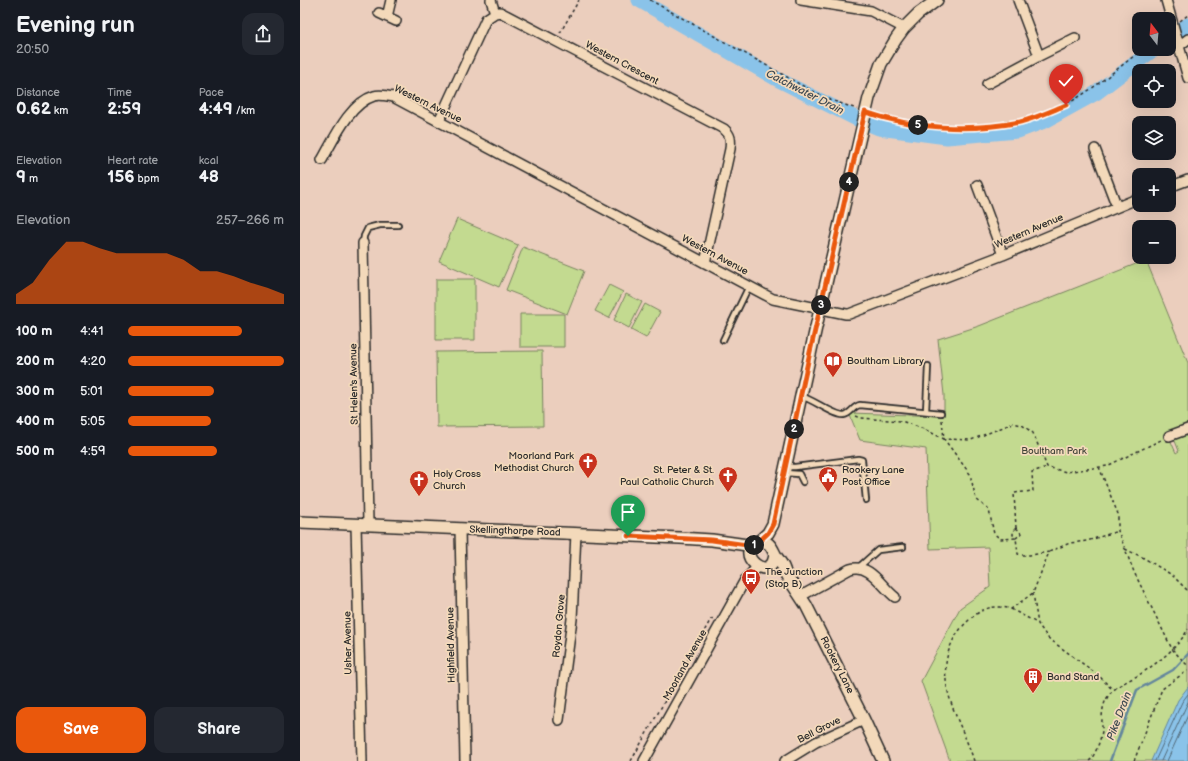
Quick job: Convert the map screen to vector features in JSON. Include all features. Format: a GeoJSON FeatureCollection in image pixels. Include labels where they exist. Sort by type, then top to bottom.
{"type":"FeatureCollection","features":[{"type":"Feature","properties":{"kind":"street"},"geometry":{"type":"LineString","coordinates":[[391,0],[383,15],[396,21]]}},
{"type":"Feature","properties":{"kind":"street"},"geometry":{"type":"LineString","coordinates":[[439,121],[486,18],[494,13],[491,0]]}},
{"type":"Feature","properties":{"kind":"street"},"geometry":{"type":"LineString","coordinates":[[801,0],[830,2],[871,11],[904,28]]}},
{"type":"Feature","properties":{"kind":"street"},"geometry":{"type":"LineString","coordinates":[[785,573],[762,567],[751,562],[752,550],[768,533],[773,524],[861,128],[869,98],[881,64],[904,28],[922,11],[937,0]]}},
{"type":"Feature","properties":{"kind":"street"},"geometry":{"type":"LineString","coordinates":[[1018,0],[1039,56]]}},
{"type":"Feature","properties":{"kind":"street"},"geometry":{"type":"LineString","coordinates":[[1166,0],[1188,78]]}},
{"type":"Feature","properties":{"kind":"street","name":"Western Crescent"},"geometry":{"type":"LineString","coordinates":[[494,13],[504,13],[724,129],[728,133],[731,140],[730,149],[704,263]]}},
{"type":"Feature","properties":{"kind":"street"},"geometry":{"type":"LineString","coordinates":[[987,84],[1075,38]]}},
{"type":"Feature","properties":{"kind":"street"},"geometry":{"type":"LineString","coordinates":[[1178,43],[1188,39]]}},
{"type":"Feature","properties":{"kind":"street","name":"Western Avenue"},"geometry":{"type":"LineString","coordinates":[[322,160],[351,112],[366,100],[375,96],[384,95],[393,97],[704,263],[780,301],[849,314],[1003,254],[1132,201]]}},
{"type":"Feature","properties":{"kind":"street"},"geometry":{"type":"LineString","coordinates":[[1095,149],[1116,207]]}},
{"type":"Feature","properties":{"kind":"street"},"geometry":{"type":"LineString","coordinates":[[1176,184],[1188,180]]}},
{"type":"Feature","properties":{"kind":"street"},"geometry":{"type":"LineString","coordinates":[[977,185],[1003,254]]}},
{"type":"Feature","properties":{"kind":"street","name":"St Helen's Avenue"},"geometry":{"type":"LineString","coordinates":[[363,243],[368,525]]}},
{"type":"Feature","properties":{"kind":"street"},"geometry":{"type":"LineString","coordinates":[[1169,436],[1188,429]]}},
{"type":"Feature","properties":{"kind":"street","name":"Skellingthorpe Road"},"geometry":{"type":"LineString","coordinates":[[300,522],[681,536],[730,542],[752,550]]}},
{"type":"Feature","properties":{"kind":"street"},"geometry":{"type":"LineString","coordinates":[[762,567],[773,562],[773,524]]}},
{"type":"Feature","properties":{"kind":"street","name":"Usher Avenue"},"geometry":{"type":"LineString","coordinates":[[356,525],[362,761]]}},
{"type":"Feature","properties":{"kind":"street","name":"Highfield Avenue"},"geometry":{"type":"LineString","coordinates":[[460,529],[465,761]]}},
{"type":"Feature","properties":{"kind":"street","name":"Roydon Grove"},"geometry":{"type":"LineString","coordinates":[[559,720],[572,619],[576,533]]}},
{"type":"Feature","properties":{"kind":"street"},"geometry":{"type":"LineString","coordinates":[[752,550],[765,543],[773,550]]}},
{"type":"Feature","properties":{"kind":"street","name":"Moorland Avenue"},"geometry":{"type":"LineString","coordinates":[[644,761],[746,580],[752,550]]}},
{"type":"Feature","properties":{"kind":"street","name":"Rookery Lane"},"geometry":{"type":"LineString","coordinates":[[773,550],[784,567],[785,573],[801,596],[864,720],[883,761]]}},
{"type":"Feature","properties":{"kind":"street","name":"Moorland Avenue"},"geometry":{"type":"LineString","coordinates":[[746,580],[762,567]]}},
{"type":"Feature","properties":{"kind":"street"},"geometry":{"type":"LineString","coordinates":[[801,596],[850,569],[859,567],[871,573],[894,597]]}},
{"type":"Feature","properties":{"kind":"street","name":"Bell Grove"},"geometry":{"type":"LineString","coordinates":[[785,761],[816,742],[864,720]]}},
{"type":"Feature","properties":{"kind":"lane"},"geometry":{"type":"LineString","coordinates":[[363,243],[364,236],[368,228],[380,225],[398,225]]}},
{"type":"Feature","properties":{"kind":"lane"},"geometry":{"type":"LineString","coordinates":[[722,340],[749,286]]}},
{"type":"Feature","properties":{"kind":"lane"},"geometry":{"type":"LineString","coordinates":[[926,411],[928,366]]}},
{"type":"Feature","properties":{"kind":"lane"},"geometry":{"type":"LineString","coordinates":[[801,396],[843,415],[849,413],[853,408],[860,405],[942,413]]}},
{"type":"Feature","properties":{"kind":"lane"},"geometry":{"type":"LineString","coordinates":[[785,470],[795,467],[858,459],[862,460],[866,500]]}},
{"type":"Feature","properties":{"kind":"lane"},"geometry":{"type":"LineString","coordinates":[[785,470],[799,474],[803,482]]}},
{"type":"Feature","properties":{"kind":"lane"},"geometry":{"type":"LineString","coordinates":[[859,567],[878,550],[903,547]]}},
{"type":"Feature","properties":{"kind":"path"},"geometry":{"type":"LineString","coordinates":[[556,41],[579,0]]}},
{"type":"Feature","properties":{"kind":"path"},"geometry":{"type":"LineString","coordinates":[[650,0],[803,86],[831,100],[865,113],[912,125],[977,127],[1020,122],[1066,105],[1092,88],[1134,56]]}},
{"type":"Feature","properties":{"kind":"path"},"geometry":{"type":"LineString","coordinates":[[849,413],[861,418],[901,421],[944,438],[970,440],[1013,423],[1022,425],[1033,433],[1048,467]]}},
{"type":"Feature","properties":{"kind":"path"},"geometry":{"type":"LineString","coordinates":[[942,419],[944,438],[970,474],[976,499],[989,510],[994,534],[1001,539],[1016,538],[1021,534],[1020,530],[1016,528]]}},
{"type":"Feature","properties":{"kind":"path"},"geometry":{"type":"LineString","coordinates":[[1118,531],[1087,541],[1070,544],[1049,552],[1024,556],[1018,554],[1016,538],[1013,535],[1013,531],[1016,528],[1014,493],[1034,491],[1032,472],[1048,467],[1066,472],[1107,466],[1169,436]]}},
{"type":"Feature","properties":{"kind":"path"},"geometry":{"type":"LineString","coordinates":[[1099,467],[1118,514],[1118,531],[1134,572],[1172,649],[1188,666]]}},
{"type":"Feature","properties":{"kind":"path"},"geometry":{"type":"LineString","coordinates":[[1125,549],[1144,558],[1172,576],[1188,591]]}},
{"type":"Feature","properties":{"kind":"path"},"geometry":{"type":"LineString","coordinates":[[1038,624],[1033,593],[1049,552]]}},
{"type":"Feature","properties":{"kind":"path"},"geometry":{"type":"LineString","coordinates":[[1011,609],[1033,593]]}},
{"type":"Feature","properties":{"kind":"path"},"geometry":{"type":"LineString","coordinates":[[974,761],[952,706],[945,682],[946,661],[951,645],[961,627],[984,608],[1001,606],[1011,609],[1038,624],[1048,638],[1098,675],[1113,690]]}},
{"type":"Feature","properties":{"kind":"path"},"geometry":{"type":"LineString","coordinates":[[631,761],[711,619],[727,613]]}},
{"type":"Feature","properties":{"kind":"path"},"geometry":{"type":"LineString","coordinates":[[1089,761],[1093,758],[1102,732],[1101,716],[1106,699],[1113,690],[1158,662],[1185,635],[1188,629]]}},
{"type":"Feature","properties":{"kind":"path"},"geometry":{"type":"LineString","coordinates":[[1134,761],[1162,689],[1188,670]]}},
{"type":"Feature","properties":{"kind":"green space"},"geometry":{"type":"Polygon","coordinates":[[[457,219],[518,245],[499,287],[439,261],[457,219]]]}},
{"type":"Feature","properties":{"kind":"green space"},"geometry":{"type":"Polygon","coordinates":[[[523,247],[584,271],[567,314],[506,290],[523,247]]]}},
{"type":"Feature","properties":{"kind":"green space","name":"Boultham Park"},"geometry":{"type":"Polygon","coordinates":[[[1136,264],[1148,264],[1188,363],[1188,424],[1169,437],[1176,453],[1179,451],[1173,436],[1188,431],[1188,761],[950,761],[921,681],[960,608],[990,587],[988,547],[930,549],[926,449],[860,440],[849,413],[944,416],[944,395],[938,339],[979,326],[1136,264]]]}},
{"type":"Feature","properties":{"kind":"green space"},"geometry":{"type":"Polygon","coordinates":[[[436,279],[475,279],[475,340],[436,340],[436,279]]]}},
{"type":"Feature","properties":{"kind":"green space"},"geometry":{"type":"Polygon","coordinates":[[[609,285],[623,292],[609,318],[595,311],[609,285]]]}},
{"type":"Feature","properties":{"kind":"green space"},"geometry":{"type":"Polygon","coordinates":[[[626,294],[642,302],[629,328],[614,320],[626,294]]]}},
{"type":"Feature","properties":{"kind":"green space"},"geometry":{"type":"Polygon","coordinates":[[[645,304],[660,312],[646,338],[631,330],[645,304]]]}},
{"type":"Feature","properties":{"kind":"green space"},"geometry":{"type":"Polygon","coordinates":[[[520,314],[564,314],[564,347],[520,347],[520,314]]]}},
{"type":"Feature","properties":{"kind":"green space"},"geometry":{"type":"Polygon","coordinates":[[[542,351],[543,426],[437,427],[436,352],[542,351]]]}},
{"type":"Feature","properties":{"kind":"water"},"geometry":{"type":"Polygon","coordinates":[[[1188,687],[1188,761],[1151,761],[1178,700],[1188,687]]]}},
{"type":"Feature","properties":{"kind":"waterway","name":"Catchwater Drain"},"geometry":{"type":"LineString","coordinates":[[639,0],[777,79],[855,118],[879,128],[947,137],[1018,131],[1047,120],[1096,93],[1145,56]]}},
{"type":"Feature","properties":{"kind":"waterway","name":"Catchwater Drain"},"geometry":{"type":"LineString","coordinates":[[1176,33],[1188,25]]}},
{"type":"Feature","properties":{"kind":"waterway","name":"Pike Drain"},"geometry":{"type":"LineString","coordinates":[[1110,761],[1137,690],[1173,670],[1188,654]]}},
{"type":"Feature","properties":{"kind":"place","name":"Boultham Library"},"geometry":{"type":"Point","coordinates":[833,378]}},
{"type":"Feature","properties":{"kind":"place","name":"Moorland Park Methodist Church"},"geometry":{"type":"Point","coordinates":[588,479]}},
{"type":"Feature","properties":{"kind":"place","name":"St. Peter & St. Paul Catholic Church"},"geometry":{"type":"Point","coordinates":[728,493]}},
{"type":"Feature","properties":{"kind":"place","name":"Rookery Lane Post Office"},"geometry":{"type":"Point","coordinates":[828,493]}},
{"type":"Feature","properties":{"kind":"place","name":"Holy Cross Church"},"geometry":{"type":"Point","coordinates":[419,497]}},
{"type":"Feature","properties":{"kind":"place","name":"The Junction (Stop B)"},"geometry":{"type":"Point","coordinates":[751,595]}},
{"type":"Feature","properties":{"kind":"place","name":"Band Stand"},"geometry":{"type":"Point","coordinates":[1033,694]}},
{"type":"Feature","properties":{"kind":"route"},"geometry":{"type":"LineString","coordinates":[[628,536],[712,540],[754,546],[768,533],[773,524],[865,112],[912,125],[977,127],[1020,122],[1066,105]]}}]}
